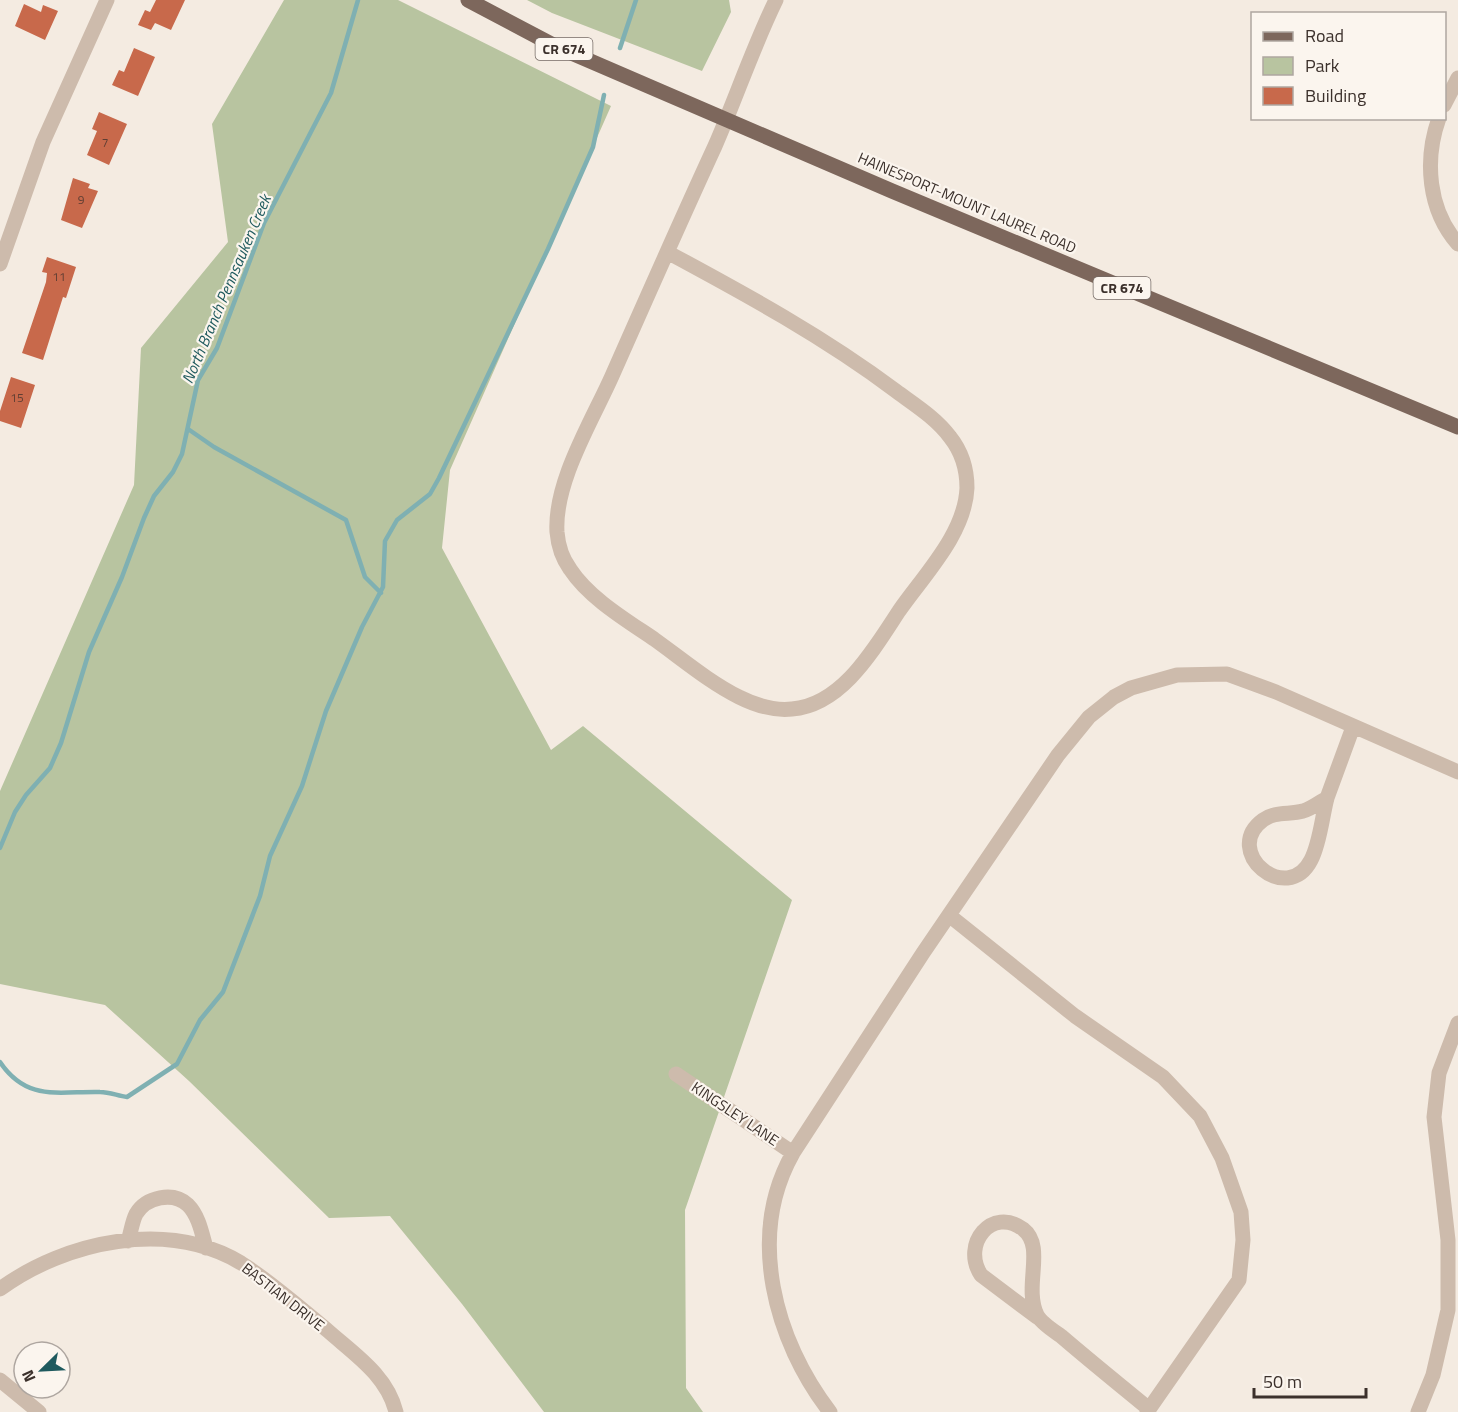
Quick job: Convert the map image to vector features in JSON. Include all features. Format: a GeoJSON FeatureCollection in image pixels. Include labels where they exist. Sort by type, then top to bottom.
{"type":"FeatureCollection","features":[{"type":"Feature","properties":{"kind":"main road","name":"HAINESPORT-MOUNT LAUREL ROAD"},"geometry":{"type":"LineString","coordinates":[[468,0],[553,45],[902,196],[1458,427]]}},
{"type":"Feature","properties":{"kind":"street"},"geometry":{"type":"LineString","coordinates":[[0,264],[43,142],[107,0]]}},
{"type":"Feature","properties":{"kind":"street"},"geometry":{"type":"LineString","coordinates":[[667,252],[769,306],[881,380],[935,420],[949,434],[959,450],[965,469],[964,508],[945,545],[854,673],[825,699],[809,706],[774,709],[757,705],[723,688],[599,599],[570,569],[561,552],[557,532],[558,512],[570,470],[726,119],[776,0]]}},
{"type":"Feature","properties":{"kind":"street"},"geometry":{"type":"LineString","coordinates":[[1446,101],[1458,78]]}},
{"type":"Feature","properties":{"kind":"street"},"geometry":{"type":"LineString","coordinates":[[1438,120],[1432,144],[1432,192],[1445,225],[1458,244]]}},
{"type":"Feature","properties":{"kind":"street"},"geometry":{"type":"LineString","coordinates":[[830,1412],[802,1372],[791,1346],[772,1278],[769,1250],[773,1206],[782,1176],[793,1153],[950,916],[1078,729],[1103,704],[1131,688],[1186,674],[1227,674],[1276,692],[1458,772]]}},
{"type":"Feature","properties":{"kind":"street"},"geometry":{"type":"LineString","coordinates":[[1327,798],[1304,811],[1273,815],[1256,827],[1251,836],[1252,856],[1264,873],[1285,878],[1304,869],[1311,860],[1327,798],[1353,727]]}},
{"type":"Feature","properties":{"kind":"street"},"geometry":{"type":"LineString","coordinates":[[950,916],[1075,1016],[1163,1077],[1200,1116],[1222,1158],[1241,1212],[1243,1240],[1239,1280],[1148,1411],[1037,1317],[981,1275],[976,1266],[974,1246],[978,1236],[994,1224],[1015,1224],[1030,1237],[1035,1257],[1030,1288],[1037,1317]]}},
{"type":"Feature","properties":{"kind":"street"},"geometry":{"type":"LineString","coordinates":[[1418,1412],[1433,1375],[1448,1310],[1448,1240],[1434,1118],[1439,1073],[1458,1023]]}},
{"type":"Feature","properties":{"kind":"street","name":"KINGSLEY LANE"},"geometry":{"type":"LineString","coordinates":[[676,1074],[793,1153]]}},
{"type":"Feature","properties":{"kind":"street"},"geometry":{"type":"LineString","coordinates":[[128,1241],[135,1216],[140,1209],[156,1198],[168,1197],[189,1206],[200,1224],[206,1248]]}},
{"type":"Feature","properties":{"kind":"street","name":"BASTIAN DRIVE"},"geometry":{"type":"LineString","coordinates":[[0,1289],[23,1274],[61,1257],[101,1245],[161,1239],[206,1248],[240,1263],[361,1358],[388,1390],[396,1412]]}},
{"type":"Feature","properties":{"kind":"street"},"geometry":{"type":"LineString","coordinates":[[0,1380],[39,1412]]}},
{"type":"Feature","properties":{"kind":"green space"},"geometry":{"type":"Polygon","coordinates":[[[284,0],[398,0],[611,106],[450,470],[442,548],[551,750],[583,726],[792,900],[685,1210],[686,1388],[703,1412],[544,1412],[462,1304],[390,1216],[329,1218],[189,1081],[105,1005],[0,984],[0,791],[134,485],[141,348],[228,242],[212,124],[284,0]]]}},
{"type":"Feature","properties":{"kind":"green space"},"geometry":{"type":"Polygon","coordinates":[[[527,0],[729,0],[731,12],[702,71],[552,13],[527,0]]]}},
{"type":"Feature","properties":{"kind":"building"},"geometry":{"type":"Polygon","coordinates":[[[156,0],[185,0],[171,30],[155,23],[151,30],[138,25],[145,10],[150,12],[156,0]]]}},
{"type":"Feature","properties":{"kind":"building"},"geometry":{"type":"Polygon","coordinates":[[[24,4],[41,12],[43,5],[58,11],[45,40],[15,26],[24,4]]]}},
{"type":"Feature","properties":{"kind":"building"},"geometry":{"type":"Polygon","coordinates":[[[134,48],[155,57],[138,96],[112,85],[119,70],[124,72],[134,48]]]}},
{"type":"Feature","properties":{"kind":"building"},"geometry":{"type":"Polygon","coordinates":[[[99,112],[127,124],[109,165],[87,155],[97,131],[92,129],[99,112]]]}},
{"type":"Feature","properties":{"kind":"building"},"geometry":{"type":"Polygon","coordinates":[[[73,178],[90,184],[88,188],[98,191],[82,228],[61,220],[73,178]]]}},
{"type":"Feature","properties":{"kind":"building"},"geometry":{"type":"Polygon","coordinates":[[[47,257],[76,267],[66,298],[63,297],[43,360],[22,353],[46,282],[47,273],[42,272],[47,257]]]}},
{"type":"Feature","properties":{"kind":"building"},"geometry":{"type":"Polygon","coordinates":[[[11,377],[35,385],[21,428],[0,421],[0,411],[11,377]]]}},
{"type":"Feature","properties":{"kind":"waterway","name":"North Branch Pennsauken Creek"},"geometry":{"type":"LineString","coordinates":[[0,848],[15,812],[26,795],[50,768],[61,743],[89,652],[122,577],[144,518],[154,496],[173,472],[182,454],[198,380],[217,348],[264,223],[331,93],[358,0]]}},
{"type":"Feature","properties":{"kind":"waterway"},"geometry":{"type":"LineString","coordinates":[[620,48],[636,0]]}},
{"type":"Feature","properties":{"kind":"waterway"},"geometry":{"type":"LineString","coordinates":[[0,1062],[10,1075],[33,1089],[57,1093],[104,1092],[127,1097],[177,1064],[200,1020],[223,992],[260,896],[270,856],[302,786],[326,711],[362,627],[383,587],[385,541],[397,520],[430,494],[439,478],[548,249],[593,147],[604,95]]}},
{"type":"Feature","properties":{"kind":"waterway"},"geometry":{"type":"LineString","coordinates":[[188,429],[214,447],[346,520],[365,577],[381,593]]}}]}
